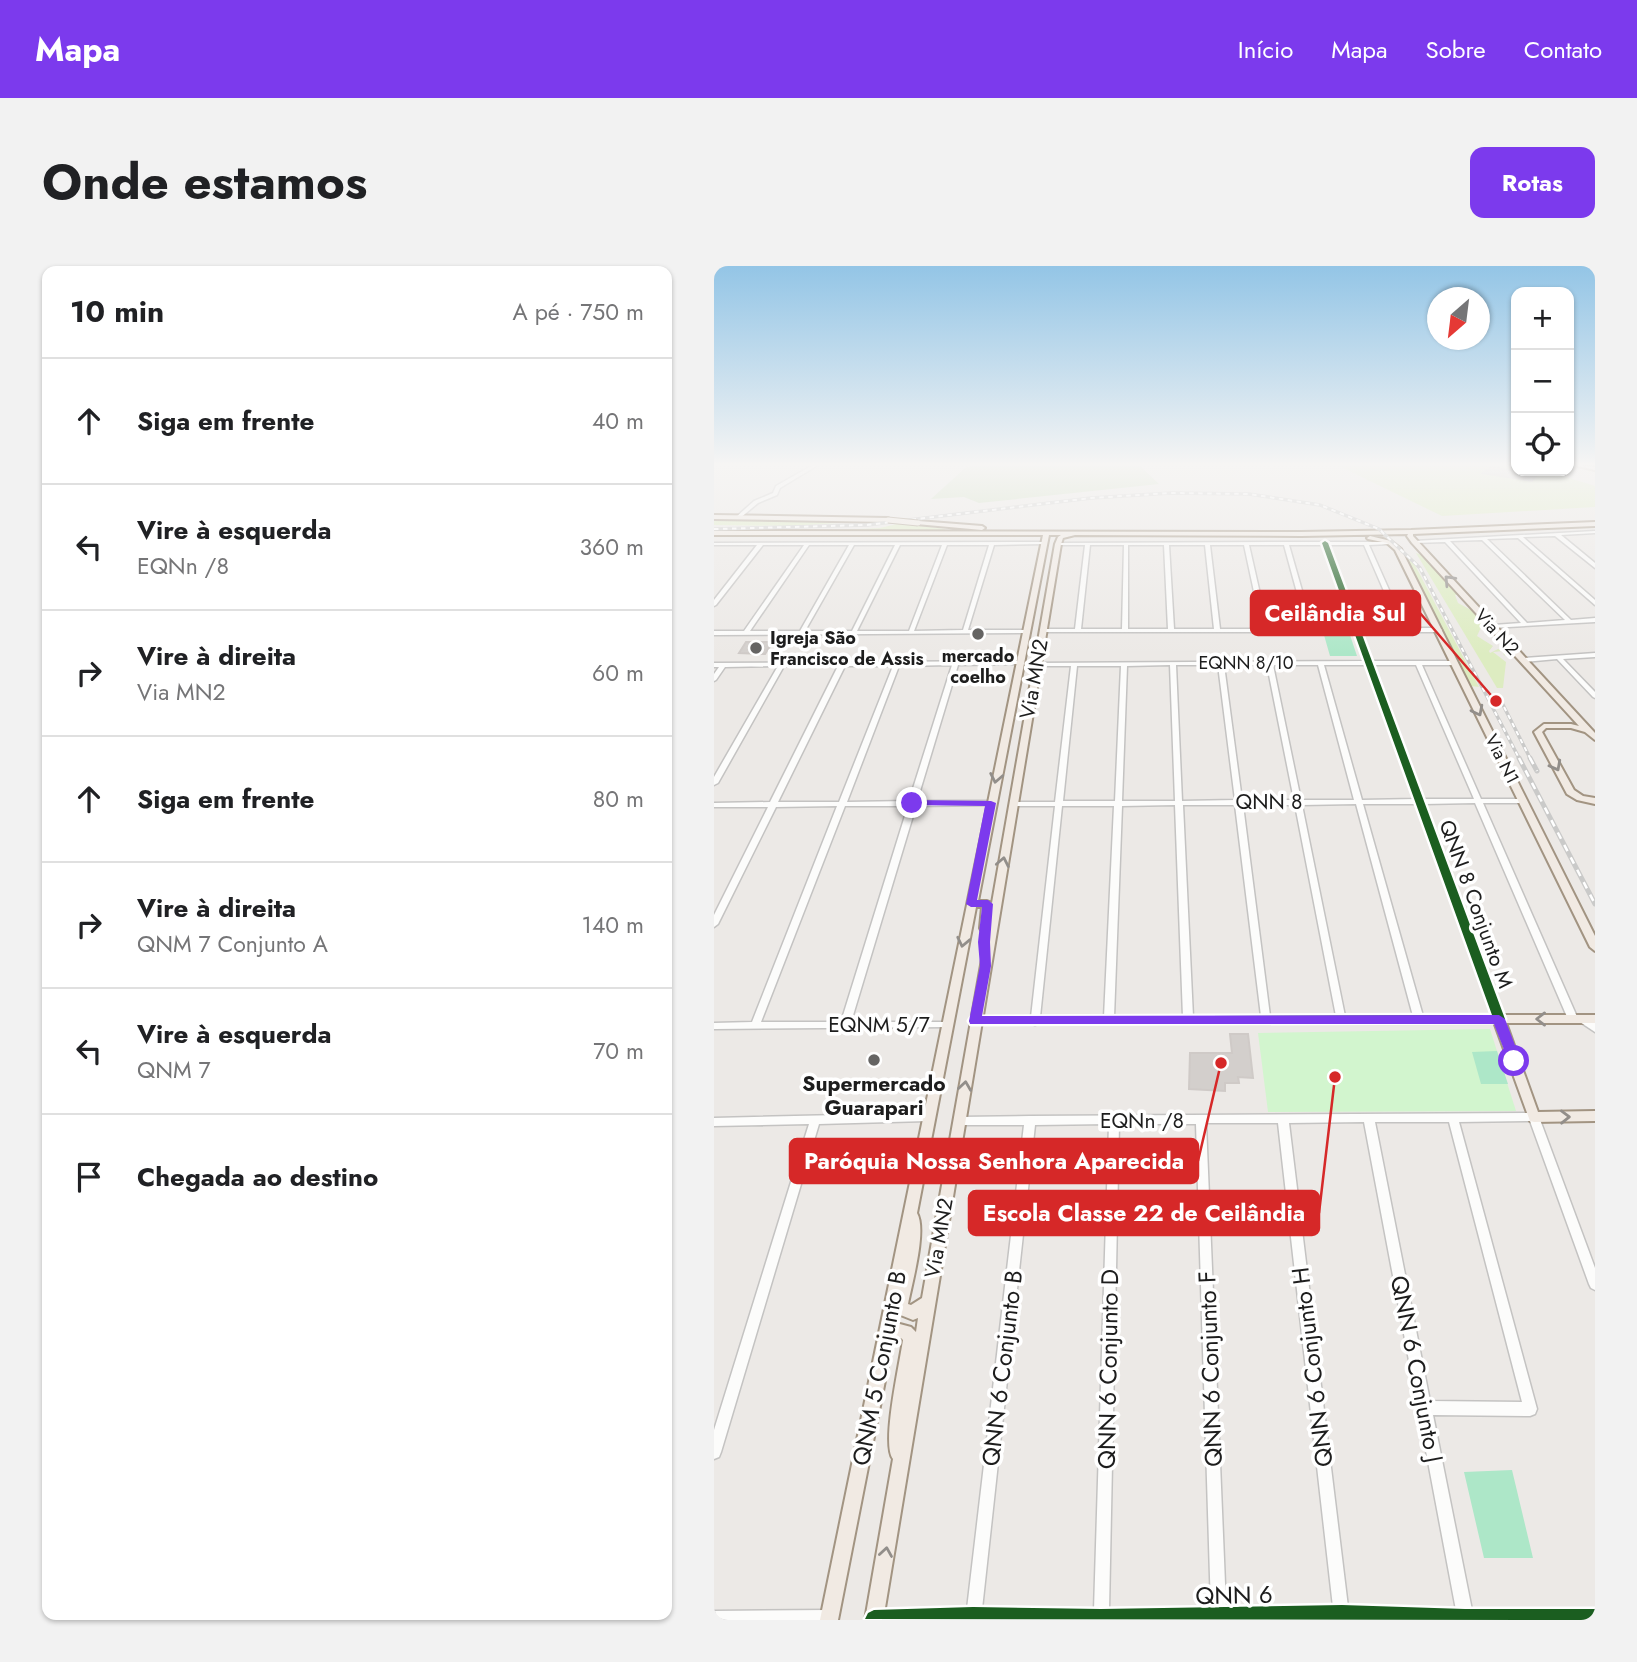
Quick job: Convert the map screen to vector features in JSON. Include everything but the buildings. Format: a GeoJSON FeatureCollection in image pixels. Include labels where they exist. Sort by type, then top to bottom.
{"type":"FeatureCollection","features":[{"type":"Feature","properties":{"kind":"main road"},"geometry":{"type":"LineString","coordinates":[[939,534],[950,530],[948,528]]}},
{"type":"Feature","properties":{"kind":"main road"},"geometry":{"type":"LineString","coordinates":[[1001,528],[1211,531],[1303,528]]}},
{"type":"Feature","properties":{"kind":"main road"},"geometry":{"type":"LineString","coordinates":[[1301,534],[1508,528]]}},
{"type":"Feature","properties":{"kind":"main road"},"geometry":{"type":"LineString","coordinates":[[714,535],[1046,534],[1072,531]]}},
{"type":"Feature","properties":{"kind":"main road"},"geometry":{"type":"LineString","coordinates":[[1058,544],[1061,537],[1072,531]]}},
{"type":"Feature","properties":{"kind":"main road"},"geometry":{"type":"LineString","coordinates":[[1211,531],[1414,542]]}},
{"type":"Feature","properties":{"kind":"main road","name":"Via N2"},"geometry":{"type":"LineString","coordinates":[[1411,532],[1410,536],[1414,542],[1592,735]]}},
{"type":"Feature","properties":{"kind":"main road"},"geometry":{"type":"LineString","coordinates":[[946,1025],[1046,534]]}},
{"type":"Feature","properties":{"kind":"main road","name":"Via N1"},"geometry":{"type":"LineString","coordinates":[[1390,542],[1398,550],[1439,630],[1585,927]]}},
{"type":"Feature","properties":{"kind":"main road","name":"Via MN2"},"geometry":{"type":"LineString","coordinates":[[874,1620],[1058,544]]}},
{"type":"Feature","properties":{"kind":"main road"},"geometry":{"type":"LineString","coordinates":[[1042,554],[1044,562],[1041,575],[1053,575]]}},
{"type":"Feature","properties":{"kind":"main road"},"geometry":{"type":"LineString","coordinates":[[1032,601],[1035,604],[1034,611],[1048,607],[1045,595],[1048,581],[1036,582]]}},
{"type":"Feature","properties":{"kind":"main road"},"geometry":{"type":"LineString","coordinates":[[1006,730],[1027,726]]}},
{"type":"Feature","properties":{"kind":"main road","name":"Via N2"},"geometry":{"type":"LineString","coordinates":[[1592,735],[1571,726],[1544,726],[1538,732],[1570,792],[1580,799],[1595,801]]}},
{"type":"Feature","properties":{"kind":"main road"},"geometry":{"type":"LineString","coordinates":[[1006,730],[1020,733],[1018,778]]}},
{"type":"Feature","properties":{"kind":"main road"},"geometry":{"type":"LineString","coordinates":[[972,899],[997,896]]}},
{"type":"Feature","properties":{"kind":"main road"},"geometry":{"type":"LineString","coordinates":[[972,899],[988,904],[984,942],[986,966]]}},
{"type":"Feature","properties":{"kind":"main road"},"geometry":{"type":"LineString","coordinates":[[1585,927],[1595,947]]}},
{"type":"Feature","properties":{"kind":"main road"},"geometry":{"type":"LineString","coordinates":[[1584,1019],[1499,1019],[1534,1117],[1595,1116]]}},
{"type":"Feature","properties":{"kind":"main road","name":"EQNM 5/7"},"geometry":{"type":"LineString","coordinates":[[928,1117],[946,1025]]}},
{"type":"Feature","properties":{"kind":"main road","name":"QNM 5 Conjunto B"},"geometry":{"type":"LineString","coordinates":[[829,1619],[928,1117]]}},
{"type":"Feature","properties":{"kind":"main road"},"geometry":{"type":"LineString","coordinates":[[912,1204],[914,1234],[899,1304],[903,1312],[908,1314],[917,1312],[927,1303]]}},
{"type":"Feature","properties":{"kind":"main road"},"geometry":{"type":"LineString","coordinates":[[883,1346],[892,1331],[905,1331],[911,1338],[898,1420],[896,1490]]}},
{"type":"Feature","properties":{"kind":"street"},"geometry":{"type":"LineString","coordinates":[[1414,542],[1594,533]]}},
{"type":"Feature","properties":{"kind":"street"},"geometry":{"type":"LineString","coordinates":[[1556,534],[1595,566]]}},
{"type":"Feature","properties":{"kind":"street"},"geometry":{"type":"LineString","coordinates":[[1519,536],[1595,603]]}},
{"type":"Feature","properties":{"kind":"street"},"geometry":{"type":"LineString","coordinates":[[1483,538],[1570,622]]}},
{"type":"Feature","properties":{"kind":"street"},"geometry":{"type":"LineString","coordinates":[[1446,540],[1526,625]]}},
{"type":"Feature","properties":{"kind":"street"},"geometry":{"type":"LineString","coordinates":[[1058,544],[1390,542]]}},
{"type":"Feature","properties":{"kind":"street"},"geometry":{"type":"LineString","coordinates":[[714,544],[1044,543]]}},
{"type":"Feature","properties":{"kind":"street"},"geometry":{"type":"LineString","coordinates":[[1286,543],[1310,629]]}},
{"type":"Feature","properties":{"kind":"street","name":"QNN 8 Conjunto M"},"geometry":{"type":"LineString","coordinates":[[1325,543],[1499,1019]]}},
{"type":"Feature","properties":{"kind":"street"},"geometry":{"type":"LineString","coordinates":[[1366,543],[1404,630]]}},
{"type":"Feature","properties":{"kind":"street"},"geometry":{"type":"LineString","coordinates":[[714,604],[761,544]]}},
{"type":"Feature","properties":{"kind":"street"},"geometry":{"type":"LineString","coordinates":[[746,633],[807,544]]}},
{"type":"Feature","properties":{"kind":"street"},"geometry":{"type":"LineString","coordinates":[[802,632],[852,544]]}},
{"type":"Feature","properties":{"kind":"street"},"geometry":{"type":"LineString","coordinates":[[854,632],[898,544]]}},
{"type":"Feature","properties":{"kind":"street"},"geometry":{"type":"LineString","coordinates":[[911,632],[945,544]]}},
{"type":"Feature","properties":{"kind":"street"},"geometry":{"type":"LineString","coordinates":[[965,632],[992,544]]}},
{"type":"Feature","properties":{"kind":"street"},"geometry":{"type":"LineString","coordinates":[[1078,630],[1087,544]]}},
{"type":"Feature","properties":{"kind":"street"},"geometry":{"type":"LineString","coordinates":[[1125,630],[1126,544]]}},
{"type":"Feature","properties":{"kind":"street"},"geometry":{"type":"LineString","coordinates":[[1166,544],[1171,630]]}},
{"type":"Feature","properties":{"kind":"street"},"geometry":{"type":"LineString","coordinates":[[1207,544],[1217,629]]}},
{"type":"Feature","properties":{"kind":"street"},"geometry":{"type":"LineString","coordinates":[[1246,544],[1265,629]]}},
{"type":"Feature","properties":{"kind":"street"},"geometry":{"type":"LineString","coordinates":[[1493,628],[1595,620]]}},
{"type":"Feature","properties":{"kind":"street","name":"EQNN 8/10"},"geometry":{"type":"LineString","coordinates":[[1043,631],[1439,630]]}},
{"type":"Feature","properties":{"kind":"street"},"geometry":{"type":"LineString","coordinates":[[714,633],[1026,632]]}},
{"type":"Feature","properties":{"kind":"street"},"geometry":{"type":"LineString","coordinates":[[1523,660],[1595,655]]}},
{"type":"Feature","properties":{"kind":"street"},"geometry":{"type":"LineString","coordinates":[[1559,658],[1595,696]]}},
{"type":"Feature","properties":{"kind":"street"},"geometry":{"type":"LineString","coordinates":[[714,665],[1019,663]]}},
{"type":"Feature","properties":{"kind":"street"},"geometry":{"type":"LineString","coordinates":[[1221,663],[1266,1020]]}},
{"type":"Feature","properties":{"kind":"street"},"geometry":{"type":"LineString","coordinates":[[1270,663],[1300,802],[1341,1019]]}},
{"type":"Feature","properties":{"kind":"street"},"geometry":{"type":"LineString","coordinates":[[1320,663],[1419,1019]]}},
{"type":"Feature","properties":{"kind":"street"},"geometry":{"type":"LineString","coordinates":[[1418,663],[1477,801],[1584,1019],[1595,1028]]}},
{"type":"Feature","properties":{"kind":"street","name":"EQNN 8/10"},"geometry":{"type":"LineString","coordinates":[[1037,664],[1454,663]]}},
{"type":"Feature","properties":{"kind":"street"},"geometry":{"type":"LineString","coordinates":[[755,1026],[897,664]]}},
{"type":"Feature","properties":{"kind":"street"},"geometry":{"type":"LineString","coordinates":[[845,1025],[955,664]]}},
{"type":"Feature","properties":{"kind":"street"},"geometry":{"type":"LineString","coordinates":[[1035,1022],[1074,664]]}},
{"type":"Feature","properties":{"kind":"street"},"geometry":{"type":"LineString","coordinates":[[1110,1020],[1124,664]]}},
{"type":"Feature","properties":{"kind":"street"},"geometry":{"type":"LineString","coordinates":[[1173,664],[1188,1020]]}},
{"type":"Feature","properties":{"kind":"street"},"geometry":{"type":"LineString","coordinates":[[714,679],[723,665]]}},
{"type":"Feature","properties":{"kind":"street"},"geometry":{"type":"LineString","coordinates":[[714,783],[782,665]]}},
{"type":"Feature","properties":{"kind":"street"},"geometry":{"type":"LineString","coordinates":[[714,924],[842,665]]}},
{"type":"Feature","properties":{"kind":"street","name":"QNN 8"},"geometry":{"type":"LineString","coordinates":[[1014,804],[1523,801]]}},
{"type":"Feature","properties":{"kind":"street"},"geometry":{"type":"LineString","coordinates":[[714,805],[991,803]]}},
{"type":"Feature","properties":{"kind":"street","name":"Via N1"},"geometry":{"type":"LineString","coordinates":[[1585,927],[1595,937]]}},
{"type":"Feature","properties":{"kind":"street"},"geometry":{"type":"LineString","coordinates":[[975,1021],[1499,1019]]}},
{"type":"Feature","properties":{"kind":"street","name":"EQNM 5/7"},"geometry":{"type":"LineString","coordinates":[[714,1026],[946,1025]]}},
{"type":"Feature","properties":{"kind":"street"},"geometry":{"type":"LineString","coordinates":[[715,1124],[928,1117]]}},
{"type":"Feature","properties":{"kind":"street"},"geometry":{"type":"LineString","coordinates":[[1534,1117],[1595,1284]]}},
{"type":"Feature","properties":{"kind":"street","name":"EQNn /8"},"geometry":{"type":"LineString","coordinates":[[961,1121],[1534,1117]]}},
{"type":"Feature","properties":{"kind":"street"},"geometry":{"type":"LineString","coordinates":[[1424,1408],[1530,1409],[1453,1118]]}},
{"type":"Feature","properties":{"kind":"street","name":"QNN 6 Conjunto J"},"geometry":{"type":"LineString","coordinates":[[1369,1119],[1465,1619]]}},
{"type":"Feature","properties":{"kind":"street","name":"QNN 6 Conjunto B"},"geometry":{"type":"LineString","coordinates":[[973,1618],[1030,1120]]}},
{"type":"Feature","properties":{"kind":"street","name":"QNN 6 Conjunto H"},"geometry":{"type":"LineString","coordinates":[[1283,1120],[1342,1617]]}},
{"type":"Feature","properties":{"kind":"street"},"geometry":{"type":"LineString","coordinates":[[714,1452],[815,1121]]}},
{"type":"Feature","properties":{"kind":"street","name":"QNN 6 Conjunto D"},"geometry":{"type":"LineString","coordinates":[[1094,1618],[1114,1121]]}},
{"type":"Feature","properties":{"kind":"street","name":"QNN 6 Conjunto F"},"geometry":{"type":"LineString","coordinates":[[1201,1121],[1219,1618]]}},
{"type":"Feature","properties":{"kind":"street","name":"QNN 6"},"geometry":{"type":"LineString","coordinates":[[874,1620],[1342,1617],[1592,1619]]}},
{"type":"Feature","properties":{"kind":"street"},"geometry":{"type":"LineString","coordinates":[[714,1619],[829,1619]]}},
{"type":"Feature","properties":{"kind":"green space"},"geometry":{"type":"Polygon","coordinates":[[[876,528],[946,529],[941,532],[803,532],[876,528]]]}},
{"type":"Feature","properties":{"kind":"green space"},"geometry":{"type":"Polygon","coordinates":[[[1416,553],[1422,555],[1460,595],[1455,595],[1458,603],[1471,610],[1483,623],[1477,636],[1493,646],[1490,653],[1498,649],[1507,652],[1504,656],[1503,651],[1493,652],[1506,662],[1503,688],[1497,688],[1416,553]]]}},
{"type":"Feature","properties":{"kind":"green space"},"geometry":{"type":"Polygon","coordinates":[[[1408,554],[1479,687],[1471,686],[1404,555],[1408,554]]]}},
{"type":"Feature","properties":{"kind":"green space"},"geometry":{"type":"Polygon","coordinates":[[[1324,635],[1350,635],[1357,656],[1330,656],[1324,635]]]}},
{"type":"Feature","properties":{"kind":"green space"},"geometry":{"type":"Polygon","coordinates":[[[1490,1029],[1516,1111],[1268,1112],[1258,1033],[1490,1029]]]}},
{"type":"Feature","properties":{"kind":"green space"},"geometry":{"type":"Polygon","coordinates":[[[1497,1051],[1508,1084],[1481,1084],[1472,1052],[1497,1051]]]}},
{"type":"Feature","properties":{"kind":"green space"},"geometry":{"type":"Polygon","coordinates":[[[1512,1470],[1533,1558],[1484,1558],[1464,1472],[1512,1470]]]}},
{"type":"Feature","properties":{"kind":"railway"},"geometry":{"type":"LineString","coordinates":[[714,529],[745,528]]}},
{"type":"Feature","properties":{"kind":"railway"},"geometry":{"type":"LineString","coordinates":[[1377,528],[1420,568],[1520,760]]}},
{"type":"Feature","properties":{"kind":"railway"},"geometry":{"type":"LineString","coordinates":[[1500,699],[1531,760]]}},
{"type":"Feature","properties":{"kind":"railway"},"geometry":{"type":"LineString","coordinates":[[1519,758],[1595,904]]}},
{"type":"Feature","properties":{"kind":"railway"},"geometry":{"type":"LineString","coordinates":[[1530,758],[1537,771]]}},
{"type":"Feature","properties":{"kind":"cycle path"},"geometry":{"type":"LineString","coordinates":[[975,1021],[1499,1019],[1325,543]]}},
{"type":"Feature","properties":{"kind":"cycle path"},"geometry":{"type":"LineString","coordinates":[[874,1619],[1342,1614],[1595,1618]]}},
{"type":"Feature","properties":{"kind":"place","name":"mercado coelho"},"geometry":{"type":"Point","coordinates":[978,634]}},
{"type":"Feature","properties":{"kind":"place","name":"Igreja São Francisco de Assis"},"geometry":{"type":"Point","coordinates":[756,648]}},
{"type":"Feature","properties":{"kind":"place","name":"Ceilândia Sul"},"geometry":{"type":"Point","coordinates":[1496,701]}},
{"type":"Feature","properties":{"kind":"place","name":"Supermercado Guarapari"},"geometry":{"type":"Point","coordinates":[874,1060]}},
{"type":"Feature","properties":{"kind":"place","name":"Paróquia Nossa Senhora Aparecida"},"geometry":{"type":"Point","coordinates":[1221,1063]}},
{"type":"Feature","properties":{"kind":"place","name":"Escola Classe 22 de Ceilândia"},"geometry":{"type":"Point","coordinates":[1335,1077]}},
{"type":"Feature","properties":{"kind":"route"},"geometry":{"type":"LineString","coordinates":[[912,803],[991,803],[971,904],[988,904],[984,942],[986,966],[975,1021],[1499,1019],[1514,1061]]}}]}
